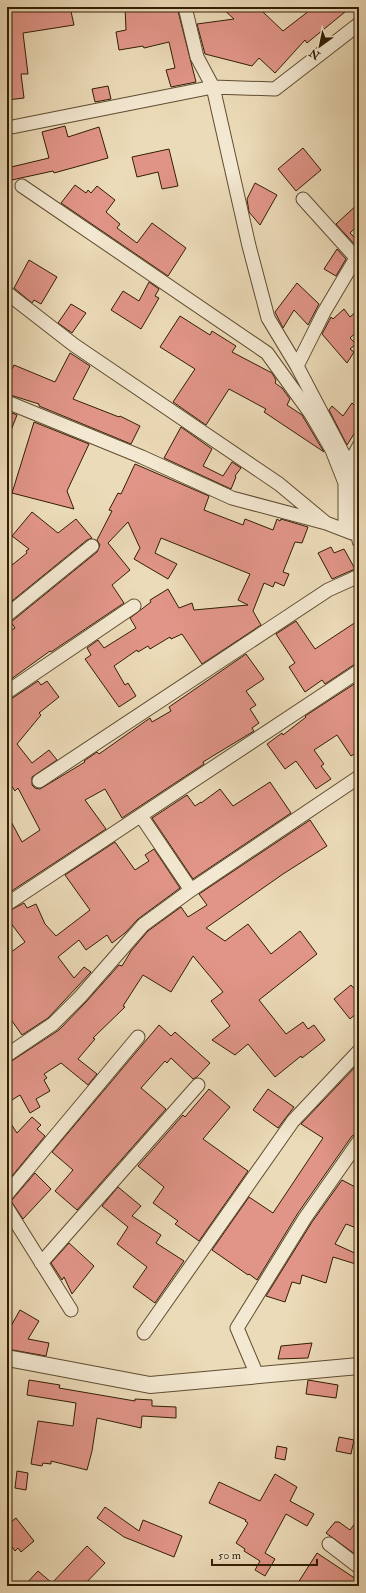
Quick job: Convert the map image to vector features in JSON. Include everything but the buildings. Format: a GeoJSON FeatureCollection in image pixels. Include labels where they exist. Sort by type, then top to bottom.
{"type":"FeatureCollection","features":[{"type":"Feature","properties":{"kind":"street"},"geometry":{"type":"LineString","coordinates":[[185,7],[197,57],[213,87],[251,254],[268,318],[297,366],[349,465],[353,486],[358,538]]}},
{"type":"Feature","properties":{"kind":"street"},"geometry":{"type":"LineString","coordinates":[[7,128],[213,87],[274,89],[359,24]]}},
{"type":"Feature","properties":{"kind":"street"},"geometry":{"type":"LineString","coordinates":[[22,186],[267,353],[311,414],[332,450],[345,483],[345,530]]}},
{"type":"Feature","properties":{"kind":"street"},"geometry":{"type":"LineString","coordinates":[[297,366],[324,312],[357,260],[303,199]]}},
{"type":"Feature","properties":{"kind":"street"},"geometry":{"type":"LineString","coordinates":[[7,293],[74,345],[279,484],[326,523]]}},
{"type":"Feature","properties":{"kind":"street"},"geometry":{"type":"LineString","coordinates":[[267,353],[280,338]]}},
{"type":"Feature","properties":{"kind":"street"},"geometry":{"type":"LineString","coordinates":[[7,402],[142,457],[232,498],[326,523],[345,530],[358,538]]}},
{"type":"Feature","properties":{"kind":"street"},"geometry":{"type":"LineString","coordinates":[[349,465],[359,446]]}},
{"type":"Feature","properties":{"kind":"street"},"geometry":{"type":"LineString","coordinates":[[7,615],[92,546]]}},
{"type":"Feature","properties":{"kind":"street"},"geometry":{"type":"LineString","coordinates":[[39,781],[328,590],[359,576]]}},
{"type":"Feature","properties":{"kind":"street"},"geometry":{"type":"LineString","coordinates":[[7,692],[134,606]]}},
{"type":"Feature","properties":{"kind":"street"},"geometry":{"type":"LineString","coordinates":[[7,904],[359,671]]}},
{"type":"Feature","properties":{"kind":"street"},"geometry":{"type":"LineString","coordinates":[[7,1055],[53,1024],[80,997],[143,925],[191,890],[359,777]]}},
{"type":"Feature","properties":{"kind":"street"},"geometry":{"type":"LineString","coordinates":[[141,816],[191,890]]}},
{"type":"Feature","properties":{"kind":"street"},"geometry":{"type":"LineString","coordinates":[[7,1194],[138,1037]]}},
{"type":"Feature","properties":{"kind":"street"},"geometry":{"type":"LineString","coordinates":[[144,1333],[292,1121],[359,1051]]}},
{"type":"Feature","properties":{"kind":"street"},"geometry":{"type":"LineString","coordinates":[[41,1263],[198,1085]]}},
{"type":"Feature","properties":{"kind":"street"},"geometry":{"type":"LineString","coordinates":[[257,1376],[237,1328],[305,1218],[359,1141]]}},
{"type":"Feature","properties":{"kind":"street"},"geometry":{"type":"LineString","coordinates":[[7,1208],[71,1310]]}},
{"type":"Feature","properties":{"kind":"street"},"geometry":{"type":"LineString","coordinates":[[7,1358],[150,1385],[359,1366]]}},
{"type":"Feature","properties":{"kind":"street"},"geometry":{"type":"LineString","coordinates":[[329,1544],[359,1567]]}}]}
